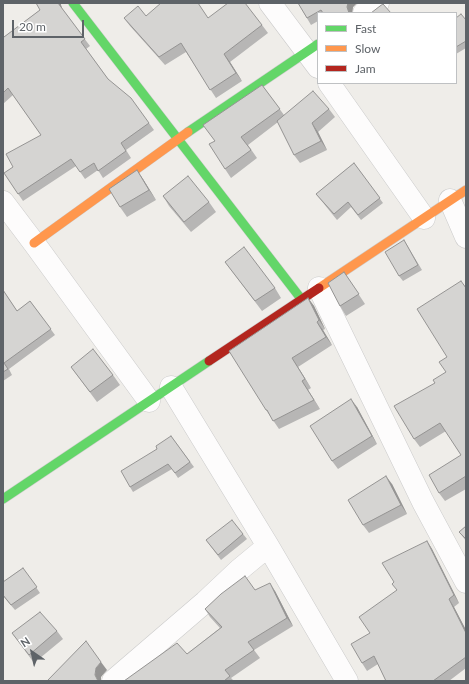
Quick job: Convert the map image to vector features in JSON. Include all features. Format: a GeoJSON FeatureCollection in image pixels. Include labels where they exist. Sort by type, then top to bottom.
{"type":"FeatureCollection","features":[{"type":"Feature","properties":{"kind":"street"},"geometry":{"type":"LineString","coordinates":[[73,3],[302,300]]}},
{"type":"Feature","properties":{"kind":"street"},"geometry":{"type":"LineString","coordinates":[[34,243],[178,139],[314,54],[270,3]]}},
{"type":"Feature","properties":{"kind":"street"},"geometry":{"type":"LineString","coordinates":[[365,12],[378,3]]}},
{"type":"Feature","properties":{"kind":"street"},"geometry":{"type":"LineString","coordinates":[[330,84],[424,218]]}},
{"type":"Feature","properties":{"kind":"street"},"geometry":{"type":"LineString","coordinates":[[5,494],[171,388],[458,195],[466,237]]}},
{"type":"Feature","properties":{"kind":"street"},"geometry":{"type":"LineString","coordinates":[[3,202],[149,402]]}},
{"type":"Feature","properties":{"kind":"street"},"geometry":{"type":"LineString","coordinates":[[319,288],[423,502],[466,582]]}},
{"type":"Feature","properties":{"kind":"street"},"geometry":{"type":"LineString","coordinates":[[171,388],[268,546],[343,679]]}},
{"type":"Feature","properties":{"kind":"street"},"geometry":{"type":"LineString","coordinates":[[112,681],[268,546]]}},
{"type":"Feature","properties":{"kind":"building"},"geometry":{"type":"Polygon","coordinates":[[[36,3],[58,3],[85,39],[81,42],[108,79],[131,98],[149,123],[121,143],[126,151],[98,171],[94,163],[80,172],[71,159],[18,194],[4,173],[13,167],[6,154],[41,135],[8,88],[3,93],[3,36],[4,37],[40,10],[36,3]]]}},
{"type":"Feature","properties":{"kind":"building"},"geometry":{"type":"Polygon","coordinates":[[[161,3],[198,3],[208,18],[228,3],[245,3],[262,25],[224,54],[236,73],[210,90],[181,43],[159,57],[124,18],[138,6],[146,16],[161,3]]]}},
{"type":"Feature","properties":{"kind":"building"},"geometry":{"type":"Polygon","coordinates":[[[298,3],[348,3],[347,7],[349,12],[322,12],[321,10],[307,18],[298,3]]]}},
{"type":"Feature","properties":{"kind":"building"},"geometry":{"type":"Polygon","coordinates":[[[383,4],[390,12],[372,12],[383,4]]]}},
{"type":"Feature","properties":{"kind":"building"},"geometry":{"type":"Polygon","coordinates":[[[461,14],[466,20],[466,41],[457,46],[457,17],[461,14]]]}},
{"type":"Feature","properties":{"kind":"building"},"geometry":{"type":"Polygon","coordinates":[[[262,85],[280,109],[241,137],[251,150],[225,169],[209,144],[215,141],[203,125],[262,85]]]}},
{"type":"Feature","properties":{"kind":"building"},"geometry":{"type":"Polygon","coordinates":[[[313,91],[329,109],[312,123],[321,141],[294,155],[277,121],[313,91]]]}},
{"type":"Feature","properties":{"kind":"building"},"geometry":{"type":"Polygon","coordinates":[[[354,163],[380,198],[358,215],[348,202],[334,214],[316,194],[354,163]]]}},
{"type":"Feature","properties":{"kind":"building"},"geometry":{"type":"Polygon","coordinates":[[[137,170],[149,190],[120,207],[109,189],[137,170]]]}},
{"type":"Feature","properties":{"kind":"building"},"geometry":{"type":"Polygon","coordinates":[[[188,176],[209,202],[184,222],[163,196],[188,176]]]}},
{"type":"Feature","properties":{"kind":"building"},"geometry":{"type":"Polygon","coordinates":[[[404,240],[418,265],[399,276],[385,252],[404,240]]]}},
{"type":"Feature","properties":{"kind":"building"},"geometry":{"type":"Polygon","coordinates":[[[244,247],[275,288],[255,301],[225,262],[244,247]]]}},
{"type":"Feature","properties":{"kind":"building"},"geometry":{"type":"Polygon","coordinates":[[[344,272],[359,294],[340,306],[328,283],[344,272]]]}},
{"type":"Feature","properties":{"kind":"building"},"geometry":{"type":"Polygon","coordinates":[[[461,281],[466,288],[466,476],[439,493],[429,475],[461,455],[440,423],[414,439],[394,406],[435,383],[433,380],[446,372],[439,362],[447,357],[417,309],[461,281]]]}},
{"type":"Feature","properties":{"kind":"building"},"geometry":{"type":"Polygon","coordinates":[[[3,290],[17,311],[30,301],[51,329],[4,363],[8,369],[3,372],[3,290]]]}},
{"type":"Feature","properties":{"kind":"building"},"geometry":{"type":"Polygon","coordinates":[[[308,298],[319,320],[317,322],[326,337],[292,358],[305,379],[302,381],[314,400],[273,421],[229,351],[308,298]]]}},
{"type":"Feature","properties":{"kind":"building"},"geometry":{"type":"Polygon","coordinates":[[[93,349],[113,375],[90,392],[71,367],[93,349]]]}},
{"type":"Feature","properties":{"kind":"building"},"geometry":{"type":"Polygon","coordinates":[[[351,399],[372,436],[332,461],[310,426],[351,399]]]}},
{"type":"Feature","properties":{"kind":"building"},"geometry":{"type":"Polygon","coordinates":[[[171,436],[190,462],[175,473],[168,464],[130,487],[121,471],[157,449],[156,446],[171,436]]]}},
{"type":"Feature","properties":{"kind":"building"},"geometry":{"type":"Polygon","coordinates":[[[386,476],[401,505],[363,525],[348,500],[386,476]]]}},
{"type":"Feature","properties":{"kind":"building"},"geometry":{"type":"Polygon","coordinates":[[[232,520],[243,534],[218,555],[206,540],[232,520]]]}},
{"type":"Feature","properties":{"kind":"building"},"geometry":{"type":"Polygon","coordinates":[[[466,526],[466,539],[459,532],[466,526]]]}},
{"type":"Feature","properties":{"kind":"building"},"geometry":{"type":"Polygon","coordinates":[[[427,541],[454,595],[449,599],[466,633],[466,657],[433,681],[386,681],[374,656],[362,663],[351,644],[370,633],[359,617],[397,590],[392,584],[394,582],[382,563],[427,541]]]}},
{"type":"Feature","properties":{"kind":"building"},"geometry":{"type":"Polygon","coordinates":[[[23,568],[37,587],[11,605],[3,595],[3,582],[23,568]]]}},
{"type":"Feature","properties":{"kind":"building"},"geometry":{"type":"Polygon","coordinates":[[[245,576],[255,590],[270,583],[287,618],[248,642],[254,650],[225,670],[230,676],[224,681],[124,681],[177,643],[187,654],[222,627],[205,609],[221,594],[245,576]]]}},
{"type":"Feature","properties":{"kind":"building"},"geometry":{"type":"Polygon","coordinates":[[[40,612],[57,631],[29,655],[12,633],[40,612]]]}},
{"type":"Feature","properties":{"kind":"building"},"geometry":{"type":"Polygon","coordinates":[[[86,641],[101,662],[96,668],[95,675],[98,681],[47,681],[86,641]]]}},
{"type":"Feature","properties":{"kind":"traffic: fast"},"geometry":{"type":"LineString","coordinates":[[73,3],[302,300]]}},
{"type":"Feature","properties":{"kind":"traffic: fast"},"geometry":{"type":"LineString","coordinates":[[188,132],[317,45]]}},
{"type":"Feature","properties":{"kind":"traffic: fast"},"geometry":{"type":"LineString","coordinates":[[3,499],[209,361]]}},
{"type":"Feature","properties":{"kind":"traffic: slow"},"geometry":{"type":"LineString","coordinates":[[34,243],[188,132]]}},
{"type":"Feature","properties":{"kind":"traffic: slow"},"geometry":{"type":"LineString","coordinates":[[319,288],[466,190]]}},
{"type":"Feature","properties":{"kind":"traffic: jam"},"geometry":{"type":"LineString","coordinates":[[209,361],[319,288]]}}]}
